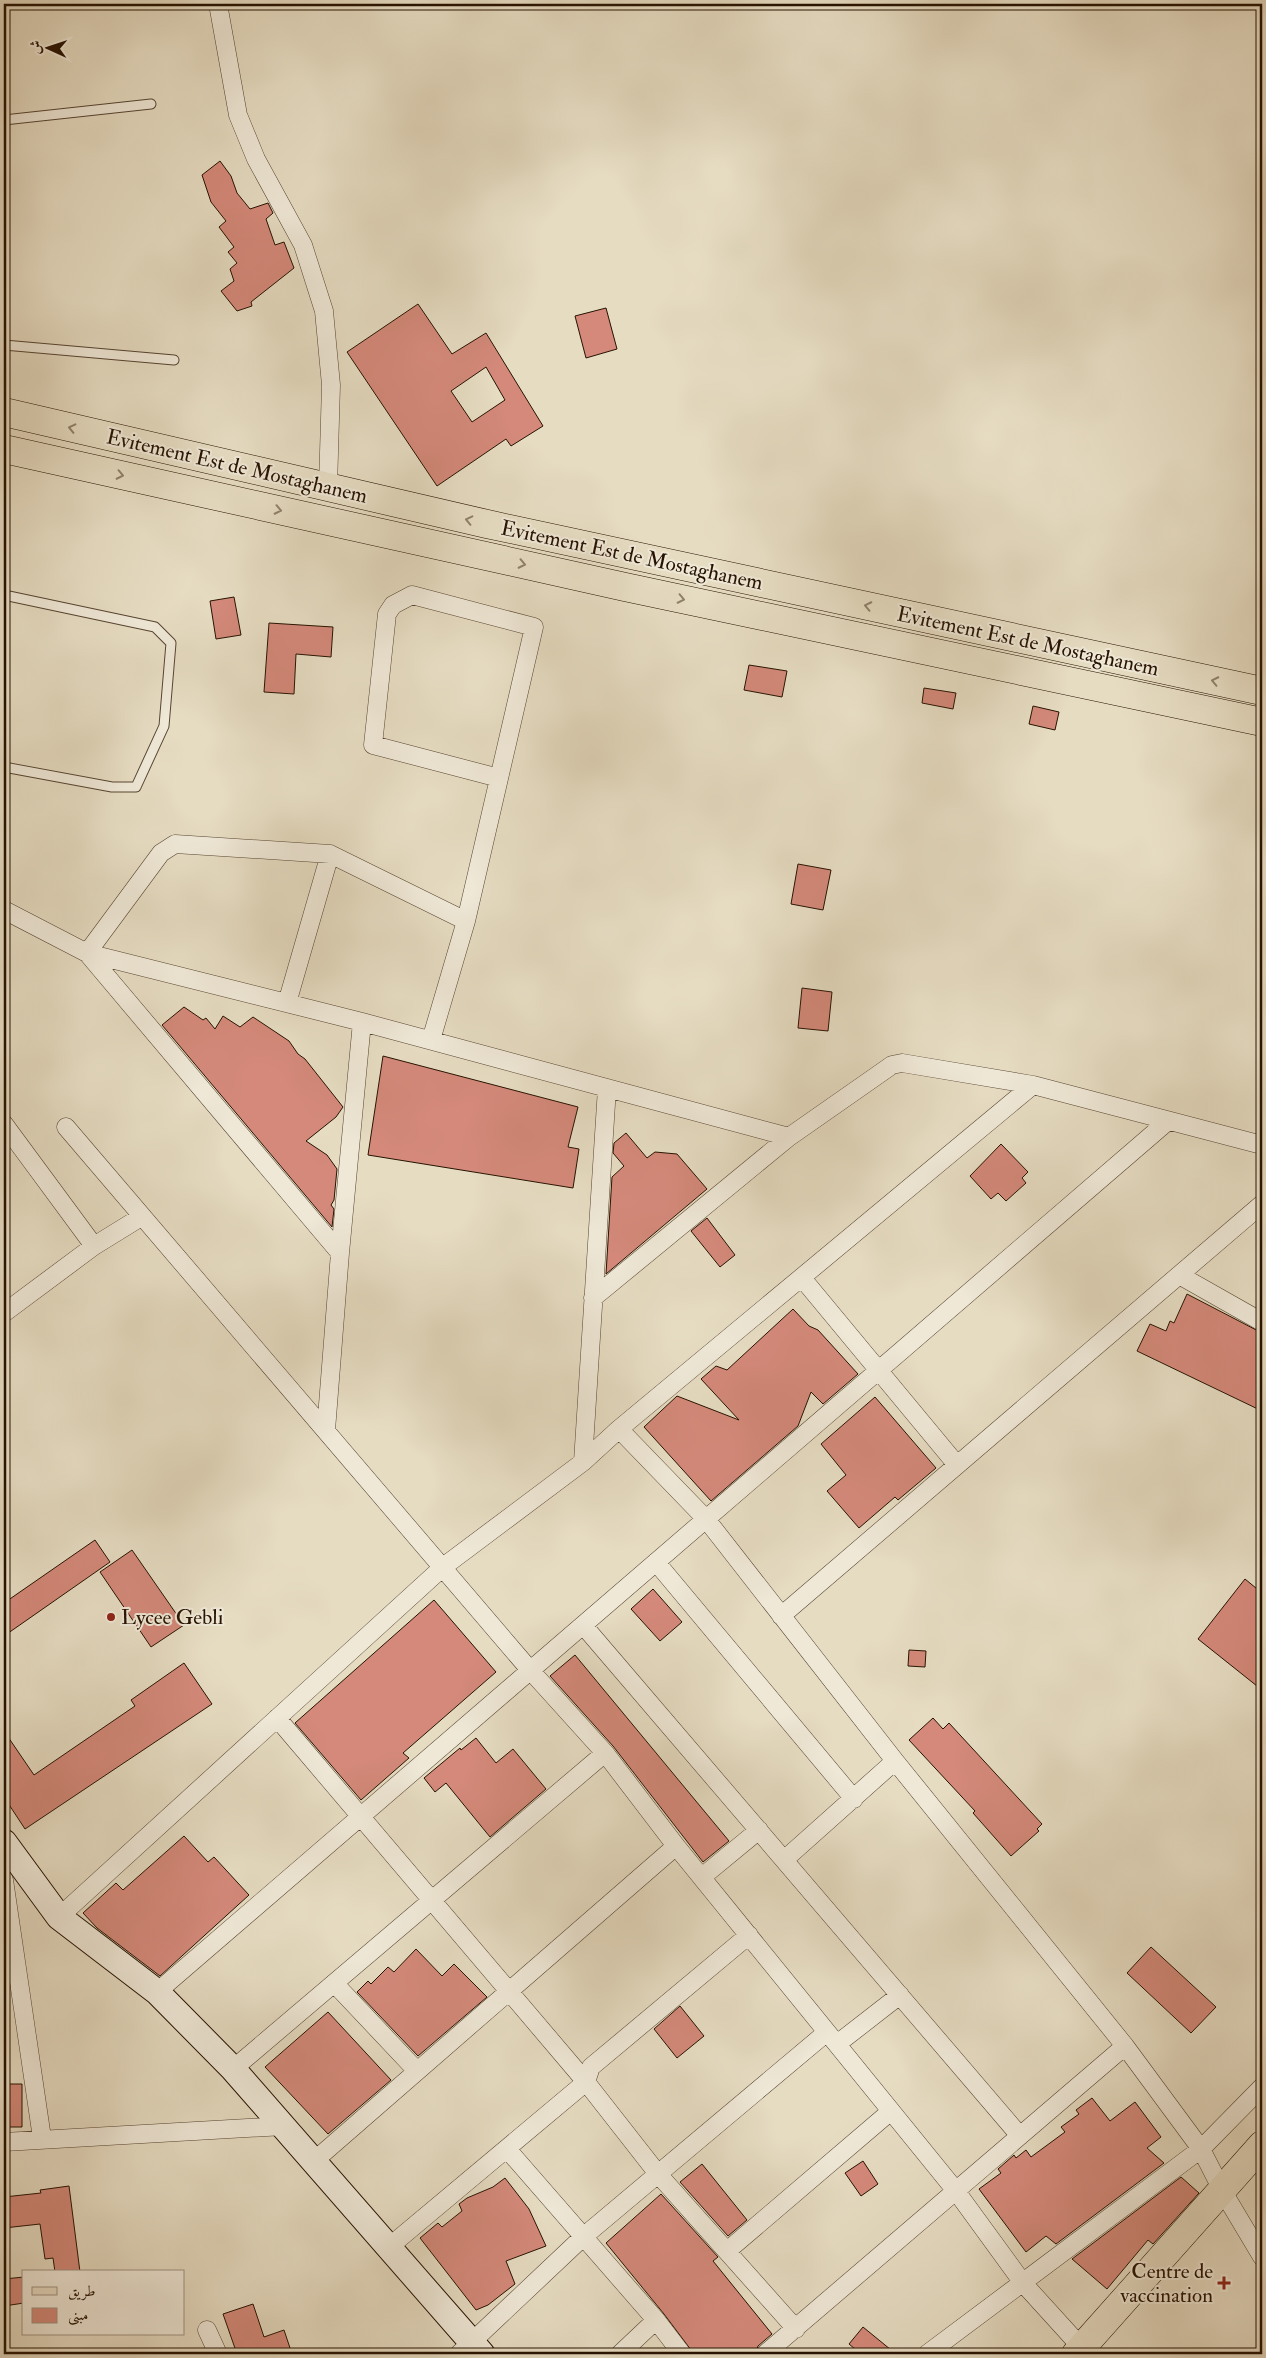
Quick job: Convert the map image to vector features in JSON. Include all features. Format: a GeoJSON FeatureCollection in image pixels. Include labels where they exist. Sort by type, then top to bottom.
{"type":"FeatureCollection","features":[{"type":"Feature","properties":{"kind":"main road","name":"Evitement Est de Mostaghanem"},"geometry":{"type":"LineString","coordinates":[[4,412],[487,524],[1262,691]]}},
{"type":"Feature","properties":{"kind":"main road","name":"Evitement Est de Mostaghanem"},"geometry":{"type":"LineString","coordinates":[[4,449],[634,589],[1262,722]]}},
{"type":"Feature","properties":{"kind":"main road"},"geometry":{"type":"LineString","coordinates":[[1079,2351],[1262,2145]]}},
{"type":"Feature","properties":{"kind":"street"},"geometry":{"type":"LineString","coordinates":[[218,4],[238,115],[256,160],[303,245],[324,311],[330,385],[328,487]]}},
{"type":"Feature","properties":{"kind":"street"},"geometry":{"type":"LineString","coordinates":[[431,1040],[466,921],[534,627],[412,595],[393,604],[387,614],[384,628],[381,678],[373,745],[499,778]]}},
{"type":"Feature","properties":{"kind":"street"},"geometry":{"type":"LineString","coordinates":[[87,954],[161,853],[175,844],[330,854],[466,921]]}},
{"type":"Feature","properties":{"kind":"street"},"geometry":{"type":"LineString","coordinates":[[287,1003],[330,854]]}},
{"type":"Feature","properties":{"kind":"street"},"geometry":{"type":"LineString","coordinates":[[4,910],[87,954],[362,1022],[789,1137]]}},
{"type":"Feature","properties":{"kind":"street"},"geometry":{"type":"LineString","coordinates":[[87,954],[340,1253]]}},
{"type":"Feature","properties":{"kind":"street"},"geometry":{"type":"LineString","coordinates":[[326,1430],[340,1253],[362,1022]]}},
{"type":"Feature","properties":{"kind":"street"},"geometry":{"type":"LineString","coordinates":[[593,1298],[789,1137],[892,1064],[902,1063],[1033,1085],[1262,1145]]}},
{"type":"Feature","properties":{"kind":"street"},"geometry":{"type":"LineString","coordinates":[[59,1917],[443,1567],[583,1462],[619,1429],[1033,1085]]}},
{"type":"Feature","properties":{"kind":"street"},"geometry":{"type":"LineString","coordinates":[[583,1462],[606,1088]]}},
{"type":"Feature","properties":{"kind":"street"},"geometry":{"type":"LineString","coordinates":[[157,1992],[1168,1121]]}},
{"type":"Feature","properties":{"kind":"street"},"geometry":{"type":"LineString","coordinates":[[4,1124],[94,1246]]}},
{"type":"Feature","properties":{"kind":"street"},"geometry":{"type":"LineString","coordinates":[[66,1127],[530,1670],[605,1753],[676,1846],[956,2191],[1023,2283],[1079,2351]]}},
{"type":"Feature","properties":{"kind":"street"},"geometry":{"type":"LineString","coordinates":[[781,1616],[1262,1204]]}},
{"type":"Feature","properties":{"kind":"street"},"geometry":{"type":"LineString","coordinates":[[4,1313],[94,1246],[141,1217]]}},
{"type":"Feature","properties":{"kind":"street"},"geometry":{"type":"LineString","coordinates":[[1179,1275],[1262,1322]]}},
{"type":"Feature","properties":{"kind":"street"},"geometry":{"type":"LineString","coordinates":[[802,1278],[880,1369],[957,1465]]}},
{"type":"Feature","properties":{"kind":"street"},"geometry":{"type":"LineString","coordinates":[[619,1429],[706,1519],[895,1761],[1125,2046],[1201,2148],[1222,2190],[1262,2257]]}},
{"type":"Feature","properties":{"kind":"street"},"geometry":{"type":"LineString","coordinates":[[656,1562],[854,1799]]}},
{"type":"Feature","properties":{"kind":"street"},"geometry":{"type":"LineString","coordinates":[[583,1625],[1020,2136]]}},
{"type":"Feature","properties":{"kind":"street"},"geometry":{"type":"LineString","coordinates":[[278,1718],[586,2082],[658,2174],[796,2329]]}},
{"type":"Feature","properties":{"kind":"street"},"geometry":{"type":"LineString","coordinates":[[233,2069],[605,1753]]}},
{"type":"Feature","properties":{"kind":"street"},"geometry":{"type":"LineString","coordinates":[[784,1860],[895,1761]]}},
{"type":"Feature","properties":{"kind":"street"},"geometry":{"type":"LineString","coordinates":[[702,1877],[759,1830]]}},
{"type":"Feature","properties":{"kind":"street"},"geometry":{"type":"LineString","coordinates":[[4,1842],[59,1917],[157,1992],[233,2069],[389,2247],[471,2350],[583,2237],[658,2174],[832,2038],[900,1995]]}},
{"type":"Feature","properties":{"kind":"street"},"geometry":{"type":"LineString","coordinates":[[314,2161],[676,1846]]}},
{"type":"Feature","properties":{"kind":"street"},"geometry":{"type":"LineString","coordinates":[[4,1880],[42,2138]]}},
{"type":"Feature","properties":{"kind":"street"},"geometry":{"type":"LineString","coordinates":[[389,2247],[586,2082],[591,2067],[749,1935]]}},
{"type":"Feature","properties":{"kind":"street"},"geometry":{"type":"LineString","coordinates":[[334,1983],[417,2071]]}},
{"type":"Feature","properties":{"kind":"street"},"geometry":{"type":"LineString","coordinates":[[765,2354],[1125,2046]]}},
{"type":"Feature","properties":{"kind":"street"},"geometry":{"type":"LineString","coordinates":[[927,2354],[1201,2148],[1262,2086]]}},
{"type":"Feature","properties":{"kind":"street"},"geometry":{"type":"LineString","coordinates":[[727,2251],[891,2111]]}},
{"type":"Feature","properties":{"kind":"street"},"geometry":{"type":"LineString","coordinates":[[4,2142],[42,2138],[284,2126]]}},
{"type":"Feature","properties":{"kind":"street"},"geometry":{"type":"LineString","coordinates":[[507,2149],[656,2320],[682,2354]]}},
{"type":"Feature","properties":{"kind":"street"},"geometry":{"type":"LineString","coordinates":[[620,2354],[656,2320]]}},
{"type":"Feature","properties":{"kind":"street"},"geometry":{"type":"LineString","coordinates":[[207,2330],[218,2354]]}},
{"type":"Feature","properties":{"kind":"lane"},"geometry":{"type":"LineString","coordinates":[[4,120],[151,104]]}},
{"type":"Feature","properties":{"kind":"lane"},"geometry":{"type":"LineString","coordinates":[[4,345],[174,360]]}},
{"type":"Feature","properties":{"kind":"lane"},"geometry":{"type":"LineString","coordinates":[[4,595],[156,627],[171,644],[164,726],[136,787],[112,787],[4,766]]}},
{"type":"Feature","properties":{"kind":"building"},"geometry":{"type":"Polygon","coordinates":[[[220,161],[231,176],[237,193],[250,209],[268,203],[273,213],[266,219],[275,245],[284,242],[294,268],[251,302],[252,306],[237,311],[221,291],[234,281],[230,269],[237,263],[228,252],[234,247],[219,227],[226,221],[211,202],[202,175],[220,161]]]}},
{"type":"Feature","properties":{"kind":"building"},"geometry":{"type":"Polygon","coordinates":[[[418,304],[452,354],[486,333],[543,426],[511,446],[506,439],[437,486],[347,352],[418,304]],[[486,367],[451,391],[472,422],[505,400],[486,367]]]}},
{"type":"Feature","properties":{"kind":"building"},"geometry":{"type":"Polygon","coordinates":[[[606,308],[617,349],[586,358],[575,316],[606,308]]]}},
{"type":"Feature","properties":{"kind":"building"},"geometry":{"type":"Polygon","coordinates":[[[234,597],[241,635],[216,639],[210,601],[234,597]]]}},
{"type":"Feature","properties":{"kind":"building"},"geometry":{"type":"Polygon","coordinates":[[[269,623],[333,627],[331,657],[296,654],[294,694],[264,692],[269,623]]]}},
{"type":"Feature","properties":{"kind":"building"},"geometry":{"type":"Polygon","coordinates":[[[749,665],[787,671],[782,697],[744,690],[749,665]]]}},
{"type":"Feature","properties":{"kind":"building"},"geometry":{"type":"Polygon","coordinates":[[[924,688],[956,693],[953,709],[922,703],[924,688]]]}},
{"type":"Feature","properties":{"kind":"building"},"geometry":{"type":"Polygon","coordinates":[[[1033,706],[1059,712],[1055,730],[1029,724],[1033,706]]]}},
{"type":"Feature","properties":{"kind":"building"},"geometry":{"type":"Polygon","coordinates":[[[798,864],[831,870],[823,910],[791,904],[798,864]]]}},
{"type":"Feature","properties":{"kind":"building"},"geometry":{"type":"Polygon","coordinates":[[[802,988],[832,992],[828,1031],[798,1028],[802,988]]]}},
{"type":"Feature","properties":{"kind":"building"},"geometry":{"type":"Polygon","coordinates":[[[184,1007],[203,1020],[206,1018],[215,1029],[223,1016],[240,1027],[253,1017],[289,1041],[343,1107],[336,1117],[306,1141],[327,1155],[337,1169],[334,1200],[331,1205],[334,1209],[332,1227],[162,1025],[184,1007]]]}},
{"type":"Feature","properties":{"kind":"building"},"geometry":{"type":"Polygon","coordinates":[[[383,1056],[578,1107],[568,1147],[579,1149],[573,1188],[368,1155],[383,1056]]]}},
{"type":"Feature","properties":{"kind":"building"},"geometry":{"type":"Polygon","coordinates":[[[626,1133],[647,1158],[655,1152],[677,1154],[707,1189],[606,1274],[612,1177],[624,1166],[613,1153],[614,1143],[626,1133]]]}},
{"type":"Feature","properties":{"kind":"building"},"geometry":{"type":"Polygon","coordinates":[[[1001,1144],[1028,1172],[1022,1178],[1026,1183],[1006,1201],[998,1193],[991,1199],[970,1176],[1001,1144]]]}},
{"type":"Feature","properties":{"kind":"building"},"geometry":{"type":"Polygon","coordinates":[[[707,1218],[735,1255],[720,1267],[691,1231],[707,1218]]]}},
{"type":"Feature","properties":{"kind":"building"},"geometry":{"type":"Polygon","coordinates":[[[1187,1294],[1262,1333],[1262,1411],[1137,1351],[1150,1324],[1166,1331],[1170,1321],[1174,1323],[1187,1294]]]}},
{"type":"Feature","properties":{"kind":"building"},"geometry":{"type":"Polygon","coordinates":[[[793,1309],[809,1326],[818,1330],[858,1374],[823,1404],[811,1392],[798,1426],[711,1501],[644,1427],[677,1396],[739,1420],[701,1379],[716,1366],[727,1370],[793,1309]]]}},
{"type":"Feature","properties":{"kind":"building"},"geometry":{"type":"Polygon","coordinates":[[[875,1397],[936,1468],[898,1500],[895,1497],[859,1528],[827,1491],[846,1475],[821,1444],[875,1397]]]}},
{"type":"Feature","properties":{"kind":"building"},"geometry":{"type":"Polygon","coordinates":[[[95,1540],[110,1562],[4,1636],[4,1603],[95,1540]]]}},
{"type":"Feature","properties":{"kind":"building"},"geometry":{"type":"Polygon","coordinates":[[[132,1550],[184,1625],[151,1647],[100,1572],[132,1550]]]}},
{"type":"Feature","properties":{"kind":"building"},"geometry":{"type":"Polygon","coordinates":[[[1245,1579],[1262,1593],[1262,1690],[1198,1639],[1245,1579]]]}},
{"type":"Feature","properties":{"kind":"building"},"geometry":{"type":"Polygon","coordinates":[[[653,1589],[682,1622],[660,1641],[631,1609],[653,1589]]]}},
{"type":"Feature","properties":{"kind":"building"},"geometry":{"type":"Polygon","coordinates":[[[434,1600],[496,1672],[403,1753],[409,1758],[361,1800],[295,1723],[434,1600]]]}},
{"type":"Feature","properties":{"kind":"building"},"geometry":{"type":"Polygon","coordinates":[[[909,1650],[926,1651],[925,1667],[908,1666],[909,1650]]]}},
{"type":"Feature","properties":{"kind":"building"},"geometry":{"type":"Polygon","coordinates":[[[575,1655],[729,1841],[703,1862],[613,1746],[550,1676],[575,1655]]]}},
{"type":"Feature","properties":{"kind":"building"},"geometry":{"type":"Polygon","coordinates":[[[184,1663],[212,1704],[25,1829],[4,1797],[4,1731],[34,1775],[135,1706],[131,1700],[184,1663]]]}},
{"type":"Feature","properties":{"kind":"building"},"geometry":{"type":"Polygon","coordinates":[[[933,1718],[943,1729],[949,1723],[1042,1824],[1037,1829],[1039,1831],[1011,1856],[973,1813],[975,1811],[909,1740],[933,1718]]]}},
{"type":"Feature","properties":{"kind":"building"},"geometry":{"type":"Polygon","coordinates":[[[476,1738],[496,1763],[513,1749],[546,1789],[490,1837],[446,1783],[435,1792],[424,1778],[460,1748],[461,1750],[476,1738]]]}},
{"type":"Feature","properties":{"kind":"building"},"geometry":{"type":"Polygon","coordinates":[[[184,1836],[208,1862],[214,1857],[249,1895],[160,1976],[97,1928],[83,1913],[116,1883],[123,1890],[184,1836]]]}},
{"type":"Feature","properties":{"kind":"building"},"geometry":{"type":"Polygon","coordinates":[[[1151,1947],[1216,2007],[1191,2033],[1127,1973],[1151,1947]]]}},
{"type":"Feature","properties":{"kind":"building"},"geometry":{"type":"Polygon","coordinates":[[[416,1949],[442,1976],[454,1964],[487,1997],[418,2056],[357,1992],[368,1981],[371,1984],[388,1967],[394,1972],[416,1949]]]}},
{"type":"Feature","properties":{"kind":"building"},"geometry":{"type":"Polygon","coordinates":[[[680,2006],[704,2036],[677,2058],[654,2029],[680,2006]]]}},
{"type":"Feature","properties":{"kind":"building"},"geometry":{"type":"Polygon","coordinates":[[[328,2012],[391,2080],[328,2134],[265,2067],[328,2012]]]}},
{"type":"Feature","properties":{"kind":"building"},"geometry":{"type":"Polygon","coordinates":[[[4,2084],[22,2084],[22,2127],[4,2127],[4,2084]]]}},
{"type":"Feature","properties":{"kind":"building"},"geometry":{"type":"Polygon","coordinates":[[[1092,2098],[1110,2121],[1135,2102],[1161,2137],[1147,2148],[1164,2163],[1056,2244],[1046,2236],[1026,2252],[979,2189],[1001,2173],[998,2169],[1014,2155],[1016,2158],[1026,2150],[1031,2157],[1065,2132],[1061,2127],[1079,2114],[1076,2110],[1092,2098]]]}},
{"type":"Feature","properties":{"kind":"building"},"geometry":{"type":"Polygon","coordinates":[[[863,2161],[878,2184],[861,2196],[845,2173],[863,2161]]]}},
{"type":"Feature","properties":{"kind":"building"},"geometry":{"type":"Polygon","coordinates":[[[702,2164],[747,2220],[728,2236],[680,2182],[702,2164]]]}},
{"type":"Feature","properties":{"kind":"building"},"geometry":{"type":"Polygon","coordinates":[[[1181,2177],[1199,2193],[1153,2244],[1148,2240],[1107,2289],[1072,2259],[1181,2177]]]}},
{"type":"Feature","properties":{"kind":"building"},"geometry":{"type":"Polygon","coordinates":[[[505,2178],[529,2209],[546,2246],[506,2261],[515,2284],[488,2305],[476,2310],[420,2238],[438,2223],[442,2227],[462,2211],[459,2204],[467,2198],[493,2187],[505,2178]]]}},
{"type":"Feature","properties":{"kind":"building"},"geometry":{"type":"Polygon","coordinates":[[[69,2186],[80,2270],[55,2270],[53,2258],[45,2259],[40,2224],[4,2228],[4,2197],[41,2193],[40,2190],[69,2186]]]}},
{"type":"Feature","properties":{"kind":"building"},"geometry":{"type":"Polygon","coordinates":[[[661,2194],[718,2257],[713,2261],[772,2334],[758,2346],[755,2354],[694,2354],[606,2243],[661,2194]]]}},
{"type":"Feature","properties":{"kind":"building"},"geometry":{"type":"Polygon","coordinates":[[[22,2277],[22,2303],[4,2306],[4,2279],[22,2277]]]}},
{"type":"Feature","properties":{"kind":"building"},"geometry":{"type":"Polygon","coordinates":[[[253,2304],[264,2337],[284,2330],[292,2354],[237,2354],[223,2314],[253,2304]]]}},
{"type":"Feature","properties":{"kind":"building"},"geometry":{"type":"Polygon","coordinates":[[[863,2327],[896,2354],[861,2354],[849,2344],[863,2327]]]}},
{"type":"Feature","properties":{"kind":"place","name":"Lycee Gebli"},"geometry":{"type":"Point","coordinates":[111,1617]}},
{"type":"Feature","properties":{"kind":"place","name":"Centre de vaccination"},"geometry":{"type":"Point","coordinates":[1224,2283]}}]}
